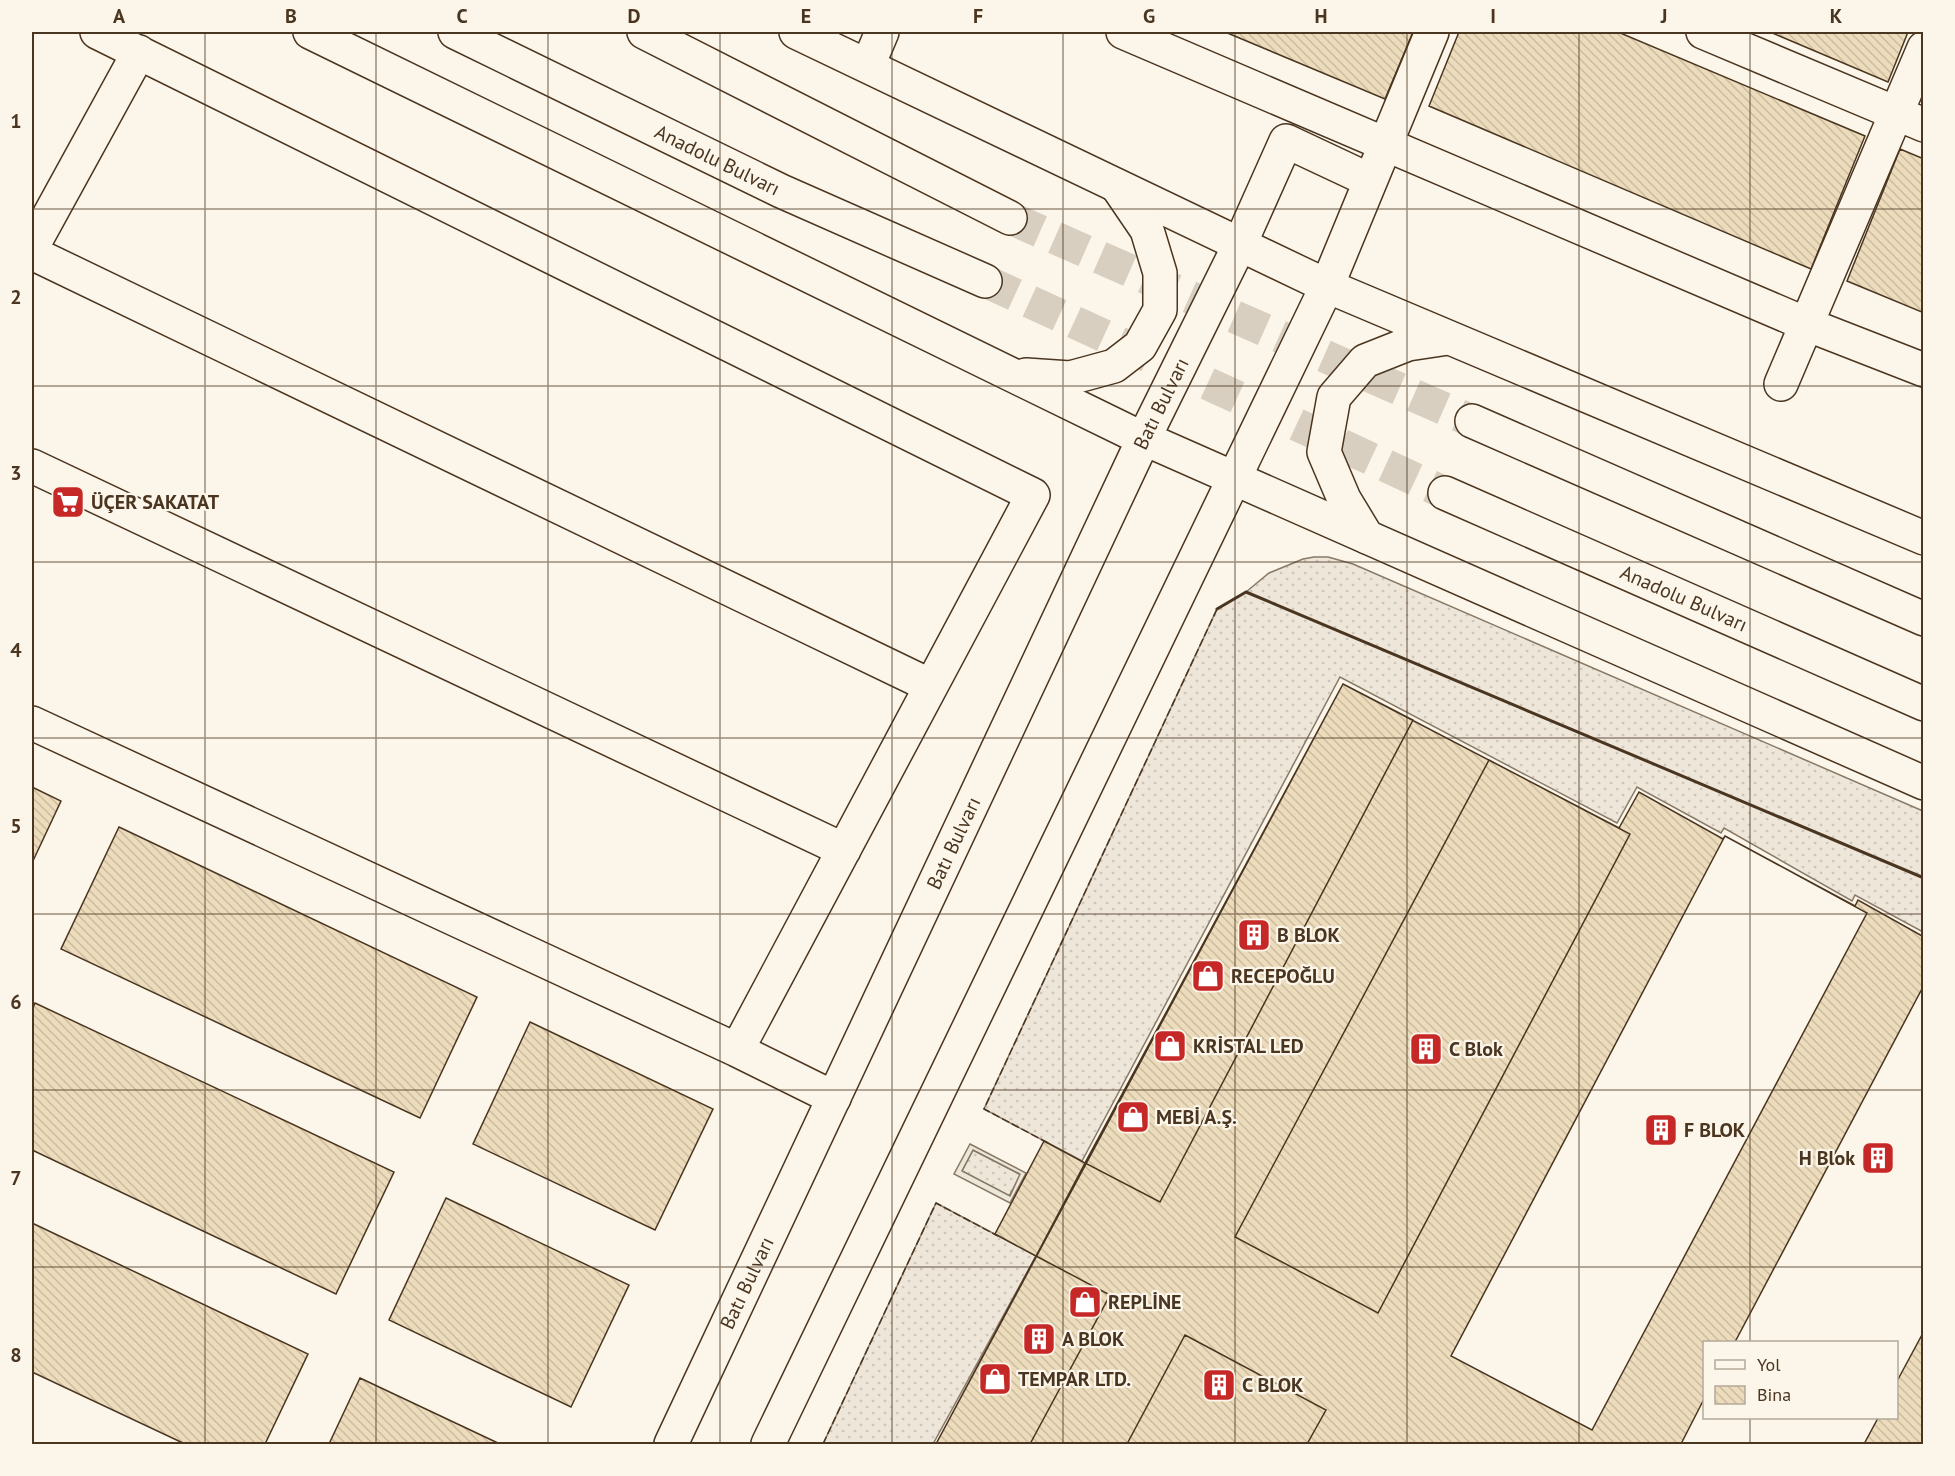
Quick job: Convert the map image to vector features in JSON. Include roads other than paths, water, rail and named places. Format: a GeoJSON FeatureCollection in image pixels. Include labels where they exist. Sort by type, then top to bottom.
{"type":"FeatureCollection","features":[{"type":"Feature","properties":{"kind":"main road"},"geometry":{"type":"LineString","coordinates":[[97,32],[1033,495],[737,1050]]}},
{"type":"Feature","properties":{"kind":"main road"},"geometry":{"type":"LineString","coordinates":[[310,32],[1144,438],[1923,783]]}},
{"type":"Feature","properties":{"kind":"main road","name":"Anadolu Bulvarı"},"geometry":{"type":"LineString","coordinates":[[455,32],[782,191],[985,281]]}},
{"type":"Feature","properties":{"kind":"main road"},"geometry":{"type":"LineString","coordinates":[[644,32],[1010,218]]}},
{"type":"Feature","properties":{"kind":"main road"},"geometry":{"type":"LineString","coordinates":[[796,32],[1327,286],[1923,538]]}},
{"type":"Feature","properties":{"kind":"main road"},"geometry":{"type":"LineString","coordinates":[[868,65],[882,32]]}},
{"type":"Feature","properties":{"kind":"main road"},"geometry":{"type":"LineString","coordinates":[[1123,32],[1806,324],[1923,370]]}},
{"type":"Feature","properties":{"kind":"main road"},"geometry":{"type":"LineString","coordinates":[[768,1444],[1236,479],[1327,286],[1384,143],[1432,32]]}},
{"type":"Feature","properties":{"kind":"main road"},"geometry":{"type":"LineString","coordinates":[[1703,32],[1910,119]]}},
{"type":"Feature","properties":{"kind":"main road"},"geometry":{"type":"LineString","coordinates":[[1781,384],[1806,324],[1910,119],[1923,48]]}},
{"type":"Feature","properties":{"kind":"main road"},"geometry":{"type":"LineString","coordinates":[[32,248],[139,52]]}},
{"type":"Feature","properties":{"kind":"main road","name":"Batı Bulvarı"},"geometry":{"type":"LineString","coordinates":[[671,1444],[1144,438],[1240,244],[1286,141],[1369,180]]}},
{"type":"Feature","properties":{"kind":"main road"},"geometry":{"type":"LineString","coordinates":[[1009,373],[1070,378],[1114,366],[1140,346],[1160,310],[1160,273],[1147,231],[1115,184]]}},
{"type":"Feature","properties":{"kind":"main road"},"geometry":{"type":"LineString","coordinates":[[32,253],[931,686]]}},
{"type":"Feature","properties":{"kind":"main road"},"geometry":{"type":"LineString","coordinates":[[1367,537],[1344,499],[1324,452],[1334,397],[1365,361],[1408,344],[1448,338]]}},
{"type":"Feature","properties":{"kind":"main road"},"geometry":{"type":"LineString","coordinates":[[1472,421],[1923,618]]}},
{"type":"Feature","properties":{"kind":"main road"},"geometry":{"type":"LineString","coordinates":[[32,466],[844,850]]}},
{"type":"Feature","properties":{"kind":"main road","name":"Anadolu Bulvarı"},"geometry":{"type":"LineString","coordinates":[[1445,493],[1923,704]]}},
{"type":"Feature","properties":{"kind":"main road"},"geometry":{"type":"LineString","coordinates":[[32,723],[737,1050],[834,1098]]}},
{"type":"Feature","properties":{"kind":"tunnel"},"geometry":{"type":"LineString","coordinates":[[1010,218],[1472,421]]}},
{"type":"Feature","properties":{"kind":"tunnel"},"geometry":{"type":"LineString","coordinates":[[985,281],[1445,493]]}},
{"type":"Feature","properties":{"kind":"place","name":"ÜÇER SAKATAT"},"geometry":{"type":"Point","coordinates":[68,502]}},
{"type":"Feature","properties":{"kind":"place","name":"B BLOK"},"geometry":{"type":"Point","coordinates":[1254,935]}},
{"type":"Feature","properties":{"kind":"place","name":"RECEPOĞLU"},"geometry":{"type":"Point","coordinates":[1208,976]}},
{"type":"Feature","properties":{"kind":"place","name":"KRİSTAL LED"},"geometry":{"type":"Point","coordinates":[1170,1046]}},
{"type":"Feature","properties":{"kind":"place","name":"C Blok"},"geometry":{"type":"Point","coordinates":[1426,1049]}},
{"type":"Feature","properties":{"kind":"place","name":"MEBİ A.Ş."},"geometry":{"type":"Point","coordinates":[1133,1117]}},
{"type":"Feature","properties":{"kind":"place","name":"F BLOK"},"geometry":{"type":"Point","coordinates":[1661,1130]}},
{"type":"Feature","properties":{"kind":"place","name":"H Blok"},"geometry":{"type":"Point","coordinates":[1878,1158]}},
{"type":"Feature","properties":{"kind":"place","name":"REPLİNE"},"geometry":{"type":"Point","coordinates":[1085,1302]}},
{"type":"Feature","properties":{"kind":"place","name":"A BLOK"},"geometry":{"type":"Point","coordinates":[1039,1339]}},
{"type":"Feature","properties":{"kind":"place","name":"TEMPAR LTD."},"geometry":{"type":"Point","coordinates":[995,1379]}},
{"type":"Feature","properties":{"kind":"place","name":"C BLOK"},"geometry":{"type":"Point","coordinates":[1219,1385]}}]}
